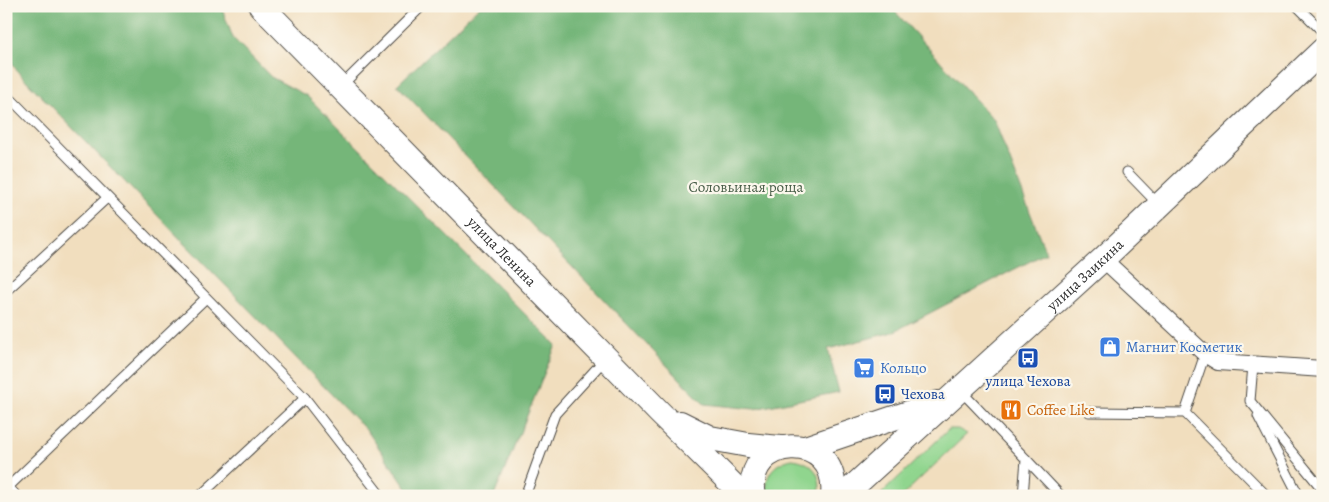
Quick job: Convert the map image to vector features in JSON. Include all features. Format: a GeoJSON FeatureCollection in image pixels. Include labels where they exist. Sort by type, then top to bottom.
{"type":"FeatureCollection","features":[{"type":"Feature","properties":{"kind":"main road","name":"улица Ленина"},"geometry":{"type":"LineString","coordinates":[[261,6],[660,414],[744,496]]}},
{"type":"Feature","properties":{"kind":"main road","name":"улица Заикина"},"geometry":{"type":"LineString","coordinates":[[843,496],[1103,259],[1323,50]]}},
{"type":"Feature","properties":{"kind":"main road"},"geometry":{"type":"LineString","coordinates":[[805,448],[953,395]]}},
{"type":"Feature","properties":{"kind":"main road"},"geometry":{"type":"LineString","coordinates":[[660,414],[710,438],[748,446],[781,448],[793,446],[805,448],[816,453],[826,462],[832,473],[833,496]]}},
{"type":"Feature","properties":{"kind":"main road"},"geometry":{"type":"LineString","coordinates":[[754,496],[752,488],[754,475],[760,463],[769,454],[781,448]]}},
{"type":"Feature","properties":{"kind":"street"},"geometry":{"type":"LineString","coordinates":[[1103,259],[1206,354],[1218,362],[1323,369]]}},
{"type":"Feature","properties":{"kind":"street"},"geometry":{"type":"LineString","coordinates":[[6,489],[12,496]]}},
{"type":"Feature","properties":{"kind":"lane"},"geometry":{"type":"LineString","coordinates":[[340,87],[422,6]]}},
{"type":"Feature","properties":{"kind":"lane"},"geometry":{"type":"LineString","coordinates":[[1297,6],[1323,32]]}},
{"type":"Feature","properties":{"kind":"lane"},"geometry":{"type":"LineString","coordinates":[[6,105],[12,100],[305,398],[381,496]]}},
{"type":"Feature","properties":{"kind":"lane"},"geometry":{"type":"LineString","coordinates":[[1127,172],[1159,206]]}},
{"type":"Feature","properties":{"kind":"lane"},"geometry":{"type":"LineString","coordinates":[[6,291],[107,198]]}},
{"type":"Feature","properties":{"kind":"lane"},"geometry":{"type":"LineString","coordinates":[[6,489],[206,298]]}},
{"type":"Feature","properties":{"kind":"lane"},"geometry":{"type":"LineString","coordinates":[[1186,413],[1206,354]]}},
{"type":"Feature","properties":{"kind":"lane"},"geometry":{"type":"LineString","coordinates":[[525,496],[555,414],[606,358]]}},
{"type":"Feature","properties":{"kind":"lane"},"geometry":{"type":"LineString","coordinates":[[1253,365],[1250,401],[1299,496]]}},
{"type":"Feature","properties":{"kind":"lane"},"geometry":{"type":"LineString","coordinates":[[953,395],[1026,460],[1062,496]]}},
{"type":"Feature","properties":{"kind":"lane"},"geometry":{"type":"LineString","coordinates":[[200,496],[305,398]]}},
{"type":"Feature","properties":{"kind":"lane"},"geometry":{"type":"LineString","coordinates":[[1250,401],[1323,490]]}},
{"type":"Feature","properties":{"kind":"lane"},"geometry":{"type":"LineString","coordinates":[[1089,412],[1186,413],[1267,496]]}},
{"type":"Feature","properties":{"kind":"lane"},"geometry":{"type":"LineString","coordinates":[[1023,496],[1026,460]]}},
{"type":"Feature","properties":{"kind":"green space"},"geometry":{"type":"Polygon","coordinates":[[[6,6],[221,6],[233,38],[271,77],[307,96],[556,345],[494,496],[412,496],[368,432],[17,71],[6,52],[6,6]]]}},
{"type":"Feature","properties":{"kind":"green space","name":"Соловьиная роща"},"geometry":{"type":"Polygon","coordinates":[[[480,6],[890,6],[994,120],[1046,253],[893,332],[828,349],[839,392],[754,409],[704,404],[397,85],[480,6]]]}},
{"type":"Feature","properties":{"kind":"green space"},"geometry":{"type":"Polygon","coordinates":[[[949,429],[958,429],[967,434],[902,496],[879,496],[949,429]]]}},
{"type":"Feature","properties":{"kind":"green space"},"geometry":{"type":"Polygon","coordinates":[[[792,459],[806,463],[815,470],[820,488],[819,496],[768,496],[767,482],[771,471],[785,461],[792,459]]]}},
{"type":"Feature","properties":{"kind":"place","name":"Магнит Косметик"},"geometry":{"type":"Point","coordinates":[1110,347]}},
{"type":"Feature","properties":{"kind":"place","name":"улица Чехова"},"geometry":{"type":"Point","coordinates":[1028,358]}},
{"type":"Feature","properties":{"kind":"place","name":"Кольцо"},"geometry":{"type":"Point","coordinates":[864,368]}},
{"type":"Feature","properties":{"kind":"place","name":"Чехова"},"geometry":{"type":"Point","coordinates":[885,394]}},
{"type":"Feature","properties":{"kind":"place","name":"Coffee Like"},"geometry":{"type":"Point","coordinates":[1011,410]}}]}
